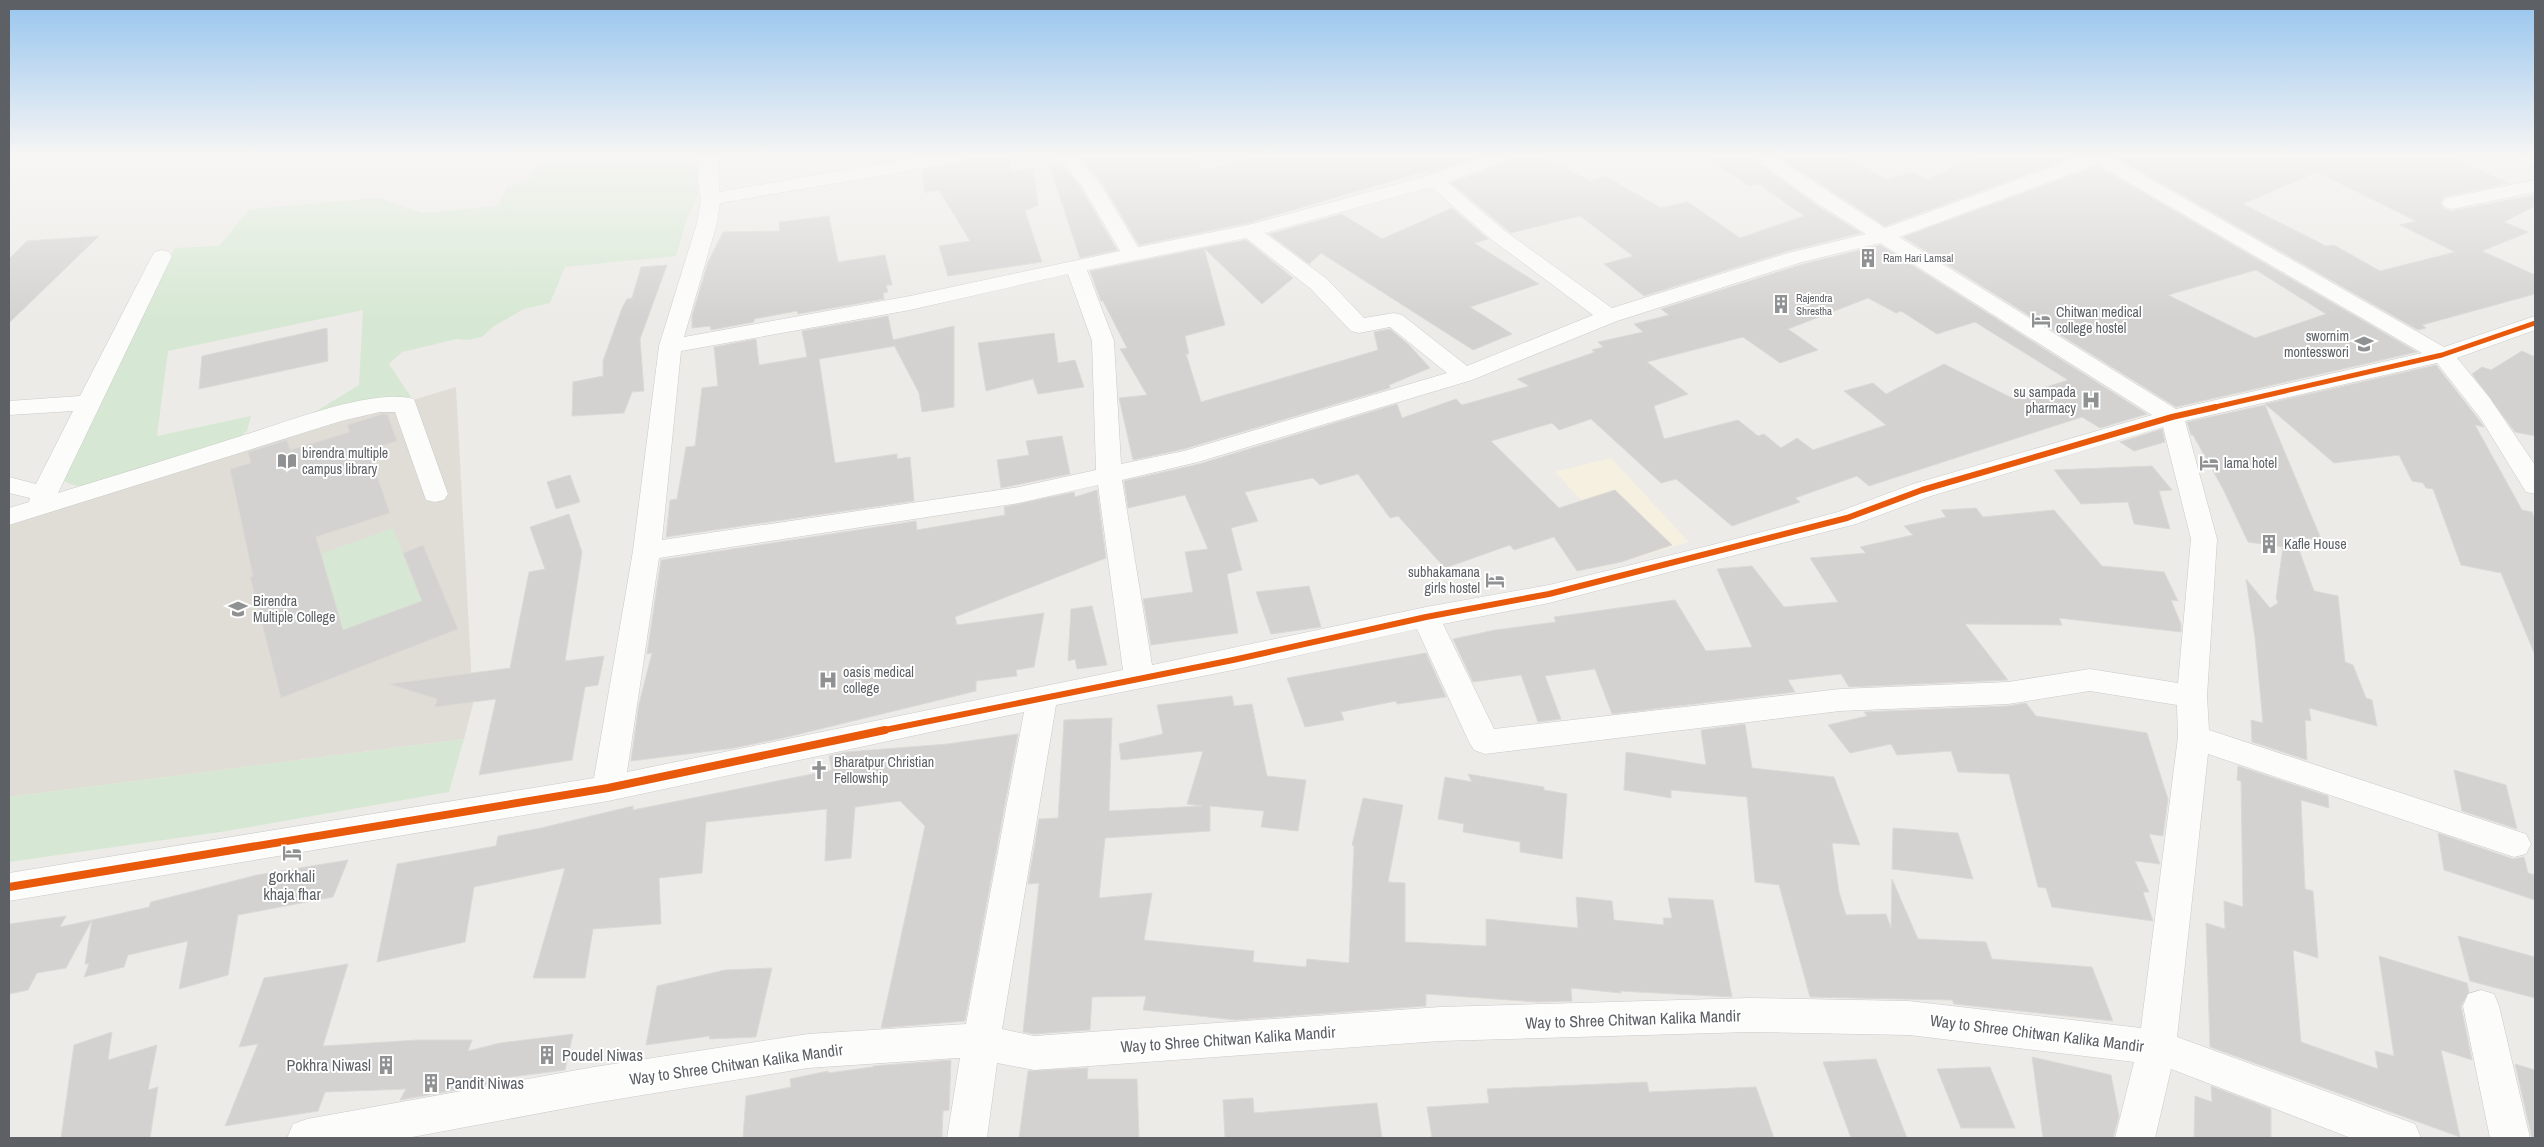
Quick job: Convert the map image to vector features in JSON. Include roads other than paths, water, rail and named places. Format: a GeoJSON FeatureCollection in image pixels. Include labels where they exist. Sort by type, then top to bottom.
{"type":"FeatureCollection","features":[{"type":"Feature","properties":{"kind":"street"},"geometry":{"type":"LineString","coordinates":[[608,788],[647,551],[670,346],[709,211]]}},
{"type":"Feature","properties":{"kind":"street"},"geometry":{"type":"LineString","coordinates":[[1106,211],[1132,254]]}},
{"type":"Feature","properties":{"kind":"street"},"geometry":{"type":"LineString","coordinates":[[670,346],[910,303],[1075,266],[1250,231],[1324,211]]}},
{"type":"Feature","properties":{"kind":"street"},"geometry":{"type":"LineString","coordinates":[[1470,211],[1498,235],[1609,316]]}},
{"type":"Feature","properties":{"kind":"street"},"geometry":{"type":"LineString","coordinates":[[1844,211],[2172,417],[2204,539],[2192,696],[2194,737],[2156,1047],[2135,1138]]}},
{"type":"Feature","properties":{"kind":"street"},"geometry":{"type":"LineString","coordinates":[[647,551],[1019,495],[1189,457],[1464,375],[1609,316],[1795,257],[1883,236],[1952,211]]}},
{"type":"Feature","properties":{"kind":"street"},"geometry":{"type":"LineString","coordinates":[[2191,211],[2442,355],[2466,381],[2497,421],[2535,486]]}},
{"type":"Feature","properties":{"kind":"street"},"geometry":{"type":"LineString","coordinates":[[1250,231],[1319,284],[1359,326],[1394,320],[1464,375]]}},
{"type":"Feature","properties":{"kind":"street"},"geometry":{"type":"LineString","coordinates":[[43,501],[162,256]]}},
{"type":"Feature","properties":{"kind":"street"},"geometry":{"type":"LineString","coordinates":[[1075,266],[1103,341],[1109,475],[1139,679]]}},
{"type":"Feature","properties":{"kind":"street"},"geometry":{"type":"LineString","coordinates":[[9,887],[608,788],[1042,697],[1139,679],[1426,616],[1549,594],[1722,552],[1847,518],[1922,490],[2172,417],[2442,355],[2535,323]]}},
{"type":"Feature","properties":{"kind":"street"},"geometry":{"type":"LineString","coordinates":[[9,408],[89,403]]}},
{"type":"Feature","properties":{"kind":"street"},"geometry":{"type":"LineString","coordinates":[[9,516],[43,501],[335,415],[380,404],[406,404],[408,419],[435,494]]}},
{"type":"Feature","properties":{"kind":"street"},"geometry":{"type":"LineString","coordinates":[[9,485],[43,501]]}},
{"type":"Feature","properties":{"kind":"street"},"geometry":{"type":"LineString","coordinates":[[1426,616],[1485,742],[1840,700],[2008,693],[2090,680],[2192,696]]}},
{"type":"Feature","properties":{"kind":"street"},"geometry":{"type":"LineString","coordinates":[[967,1138],[981,1042],[1042,697]]}},
{"type":"Feature","properties":{"kind":"street"},"geometry":{"type":"LineString","coordinates":[[2194,737],[2514,844]]}},
{"type":"Feature","properties":{"kind":"street"},"geometry":{"type":"LineString","coordinates":[[2481,1006],[2510,1138]]}},
{"type":"Feature","properties":{"kind":"street","name":"Way to Shree Chitwan Kalika Mandir"},"geometry":{"type":"LineString","coordinates":[[307,1138],[594,1085],[808,1051],[957,1041],[981,1042],[1034,1053],[1440,1024],[1750,1016],[1909,1018],[2156,1047],[2401,1138]]}},
{"type":"Feature","properties":{"kind":"place","name":"Ram Hari Lamsal"},"geometry":{"type":"Point","coordinates":[1868,258]}},
{"type":"Feature","properties":{"kind":"place","name":"Rajendra Shrestha"},"geometry":{"type":"Point","coordinates":[1781,304]}},
{"type":"Feature","properties":{"kind":"place","name":"Chitwan medical college hostel"},"geometry":{"type":"Point","coordinates":[2041,320]}},
{"type":"Feature","properties":{"kind":"place","name":"swornim montesswori"},"geometry":{"type":"Point","coordinates":[2364,344]}},
{"type":"Feature","properties":{"kind":"place","name":"su sampada pharmacy"},"geometry":{"type":"Point","coordinates":[2091,400]}},
{"type":"Feature","properties":{"kind":"place","name":"birendra multiple campus library"},"geometry":{"type":"Point","coordinates":[287,461]}},
{"type":"Feature","properties":{"kind":"place","name":"lama hotel"},"geometry":{"type":"Point","coordinates":[2209,463]}},
{"type":"Feature","properties":{"kind":"place","name":"Kafle House"},"geometry":{"type":"Point","coordinates":[2269,544]}},
{"type":"Feature","properties":{"kind":"place","name":"subhakamana girls hostel"},"geometry":{"type":"Point","coordinates":[1495,580]}},
{"type":"Feature","properties":{"kind":"place","name":"Birendra Multiple College"},"geometry":{"type":"Point","coordinates":[238,609]}},
{"type":"Feature","properties":{"kind":"place","name":"oasis medical college"},"geometry":{"type":"Point","coordinates":[828,680]}},
{"type":"Feature","properties":{"kind":"place","name":"Bharatpur Christian Fellowship"},"geometry":{"type":"Point","coordinates":[819,770]}},
{"type":"Feature","properties":{"kind":"place","name":"gorkhali khaja fhar"},"geometry":{"type":"Point","coordinates":[292,853]}},
{"type":"Feature","properties":{"kind":"place","name":"Poudel Niwas"},"geometry":{"type":"Point","coordinates":[547,1055]}},
{"type":"Feature","properties":{"kind":"place","name":"Pokhra Niwasl"},"geometry":{"type":"Point","coordinates":[386,1065]}},
{"type":"Feature","properties":{"kind":"place","name":"Pandit Niwas"},"geometry":{"type":"Point","coordinates":[431,1083]}}]}
